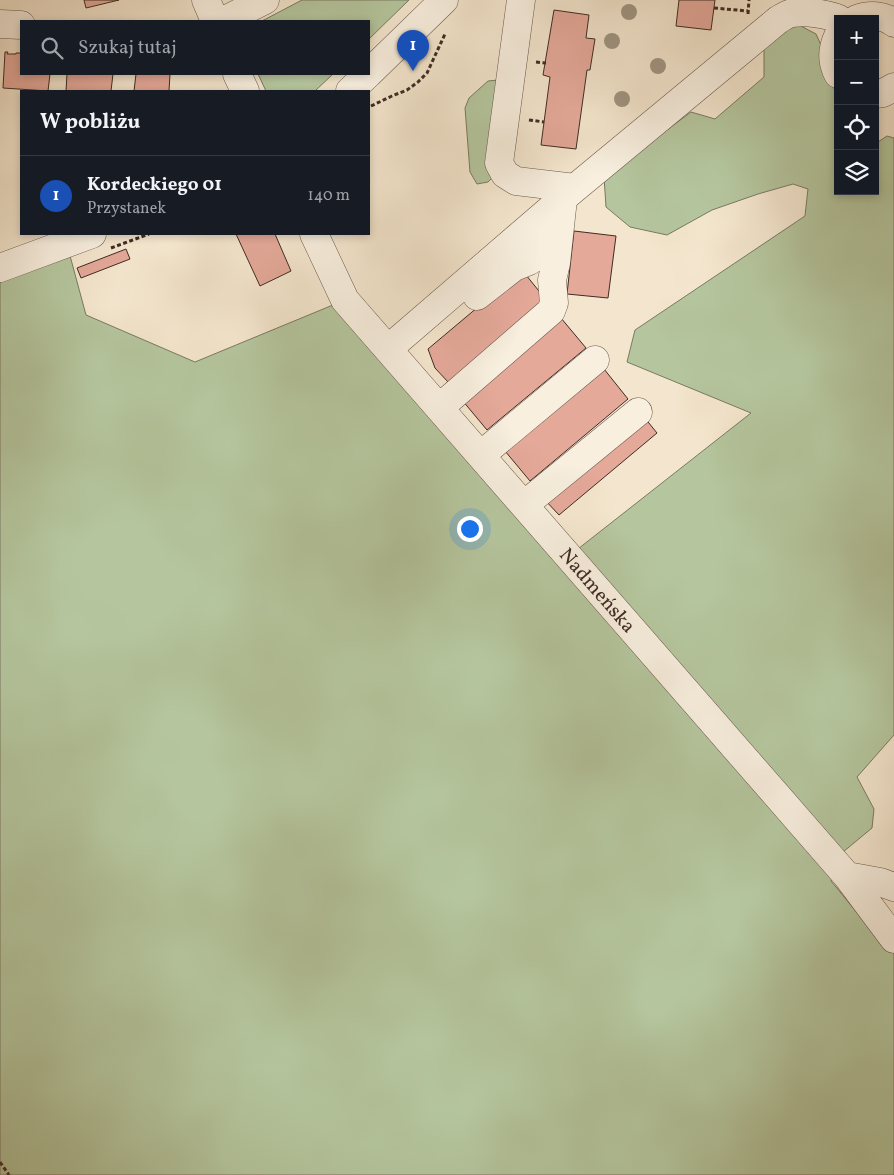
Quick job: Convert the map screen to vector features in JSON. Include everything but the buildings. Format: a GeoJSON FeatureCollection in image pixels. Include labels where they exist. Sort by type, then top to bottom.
{"type":"FeatureCollection","features":[{"type":"Feature","properties":{"kind":"street"},"geometry":{"type":"LineString","coordinates":[[206,0],[215,20]]}},
{"type":"Feature","properties":{"kind":"street"},"geometry":{"type":"LineString","coordinates":[[225,20],[265,0]]}},
{"type":"Feature","properties":{"kind":"street"},"geometry":{"type":"LineString","coordinates":[[370,71],[444,0]]}},
{"type":"Feature","properties":{"kind":"street"},"geometry":{"type":"LineString","coordinates":[[521,0],[499,163],[505,174],[516,181],[566,203]]}},
{"type":"Feature","properties":{"kind":"street"},"geometry":{"type":"LineString","coordinates":[[398,341],[566,203],[778,20],[791,13],[798,12],[824,14],[834,17]]}},
{"type":"Feature","properties":{"kind":"street"},"geometry":{"type":"LineString","coordinates":[[879,17],[894,23]]}},
{"type":"Feature","properties":{"kind":"street"},"geometry":{"type":"LineString","coordinates":[[0,24],[20,25]]}},
{"type":"Feature","properties":{"kind":"street"},"geometry":{"type":"LineString","coordinates":[[834,48],[834,67]]}},
{"type":"Feature","properties":{"kind":"street"},"geometry":{"type":"LineString","coordinates":[[237,75],[245,90]]}},
{"type":"Feature","properties":{"kind":"street"},"geometry":{"type":"LineString","coordinates":[[351,90],[366,75]]}},
{"type":"Feature","properties":{"kind":"street"},"geometry":{"type":"LineString","coordinates":[[879,94],[894,87]]}},
{"type":"Feature","properties":{"kind":"street"},"geometry":{"type":"LineString","coordinates":[[439,408],[551,311],[554,303],[552,280],[566,203]]}},
{"type":"Feature","properties":{"kind":"street"},"geometry":{"type":"LineString","coordinates":[[0,268],[89,235]]}},
{"type":"Feature","properties":{"kind":"street","name":"Nadmeńska"},"geometry":{"type":"LineString","coordinates":[[314,235],[345,300],[398,341],[439,408],[847,876],[894,939]]}},
{"type":"Feature","properties":{"kind":"street"},"geometry":{"type":"LineString","coordinates":[[481,455],[595,360]]}},
{"type":"Feature","properties":{"kind":"street"},"geometry":{"type":"LineString","coordinates":[[524,505],[638,412]]}},
{"type":"Feature","properties":{"kind":"street"},"geometry":{"type":"LineString","coordinates":[[847,876],[894,886]]}},
{"type":"Feature","properties":{"kind":"path"},"geometry":{"type":"LineString","coordinates":[[714,8],[748,11]]}},
{"type":"Feature","properties":{"kind":"path"},"geometry":{"type":"LineString","coordinates":[[370,107],[407,90],[418,82],[427,73],[436,56]]}},
{"type":"Feature","properties":{"kind":"path"},"geometry":{"type":"LineString","coordinates":[[0,1162],[10,1175]]}},
{"type":"Feature","properties":{"kind":"green space"},"geometry":{"type":"Polygon","coordinates":[[[302,0],[409,0],[370,38],[370,20],[264,20],[302,0]]]}},
{"type":"Feature","properties":{"kind":"green space"},"geometry":{"type":"Polygon","coordinates":[[[795,23],[816,34],[825,54],[824,72],[834,88],[834,195],[879,195],[879,141],[887,136],[894,138],[894,735],[857,777],[874,809],[872,828],[843,852],[831,881],[887,949],[894,941],[894,1175],[0,1175],[0,279],[69,252],[86,315],[195,362],[345,300],[569,556],[751,413],[627,362],[635,330],[805,216],[808,189],[793,184],[758,194],[712,210],[667,235],[630,227],[606,207],[604,177],[691,112],[715,119],[764,77],[764,44],[795,23]]]}},
{"type":"Feature","properties":{"kind":"green space"},"geometry":{"type":"Polygon","coordinates":[[[258,75],[332,75],[316,90],[266,90],[258,75]]]}},
{"type":"Feature","properties":{"kind":"green space"},"geometry":{"type":"Polygon","coordinates":[[[498,80],[494,176],[488,182],[477,184],[470,172],[465,108],[469,98],[488,81],[498,80]]]}},
{"type":"Feature","properties":{"kind":"place","name":"Kordeckiego 01"},"geometry":{"type":"Point","coordinates":[413,71]}}]}
